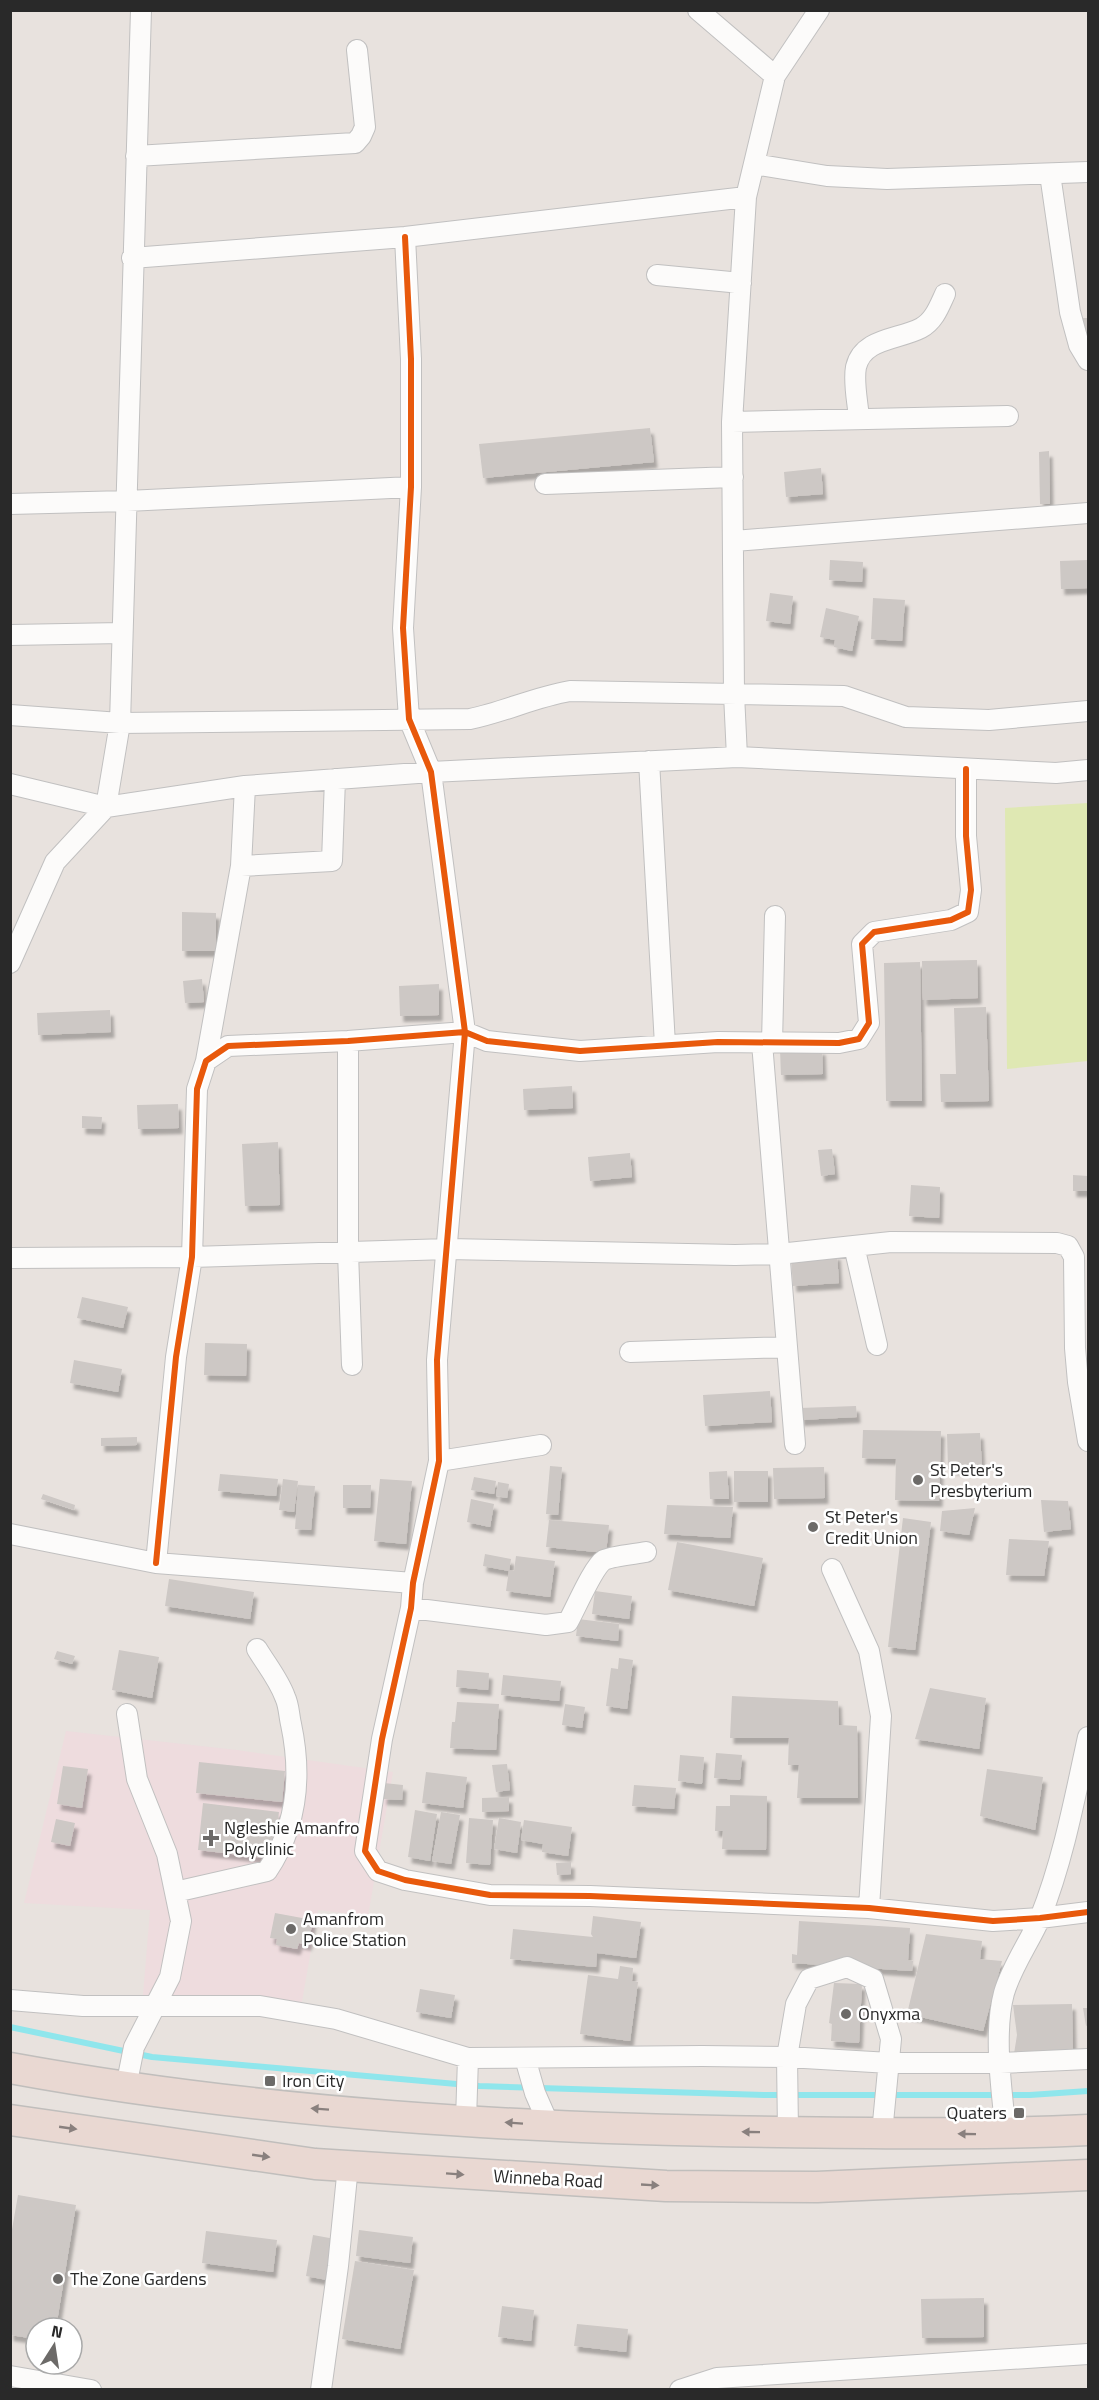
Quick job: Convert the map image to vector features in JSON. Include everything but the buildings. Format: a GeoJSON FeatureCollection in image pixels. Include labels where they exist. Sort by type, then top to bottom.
{"type":"FeatureCollection","features":[{"type":"Feature","properties":{"kind":"highway"},"geometry":{"type":"LineString","coordinates":[[10,2068],[126,2087],[294,2108],[549,2125],[676,2131],[882,2133],[1006,2134],[1089,2130]]}},
{"type":"Feature","properties":{"kind":"highway","name":"Winneba Road"},"geometry":{"type":"LineString","coordinates":[[10,2120],[315,2164],[666,2186],[817,2187],[1089,2175]]}},
{"type":"Feature","properties":{"kind":"street"},"geometry":{"type":"LineString","coordinates":[[10,963],[55,862],[106,807],[120,723],[141,10]]}},
{"type":"Feature","properties":{"kind":"street"},"geometry":{"type":"LineString","coordinates":[[698,10],[775,76]]}},
{"type":"Feature","properties":{"kind":"street"},"geometry":{"type":"LineString","coordinates":[[737,757],[734,694],[732,422],[747,197],[775,76],[819,10]]}},
{"type":"Feature","properties":{"kind":"street"},"geometry":{"type":"LineString","coordinates":[[136,156],[355,143],[365,127],[357,50]]}},
{"type":"Feature","properties":{"kind":"street"},"geometry":{"type":"LineString","coordinates":[[754,165],[827,176],[887,179],[1089,172]]}},
{"type":"Feature","properties":{"kind":"street"},"geometry":{"type":"LineString","coordinates":[[1050,174],[1070,312],[1078,345],[1089,360]]}},
{"type":"Feature","properties":{"kind":"street"},"geometry":{"type":"LineString","coordinates":[[132,258],[405,237],[747,197]]}},
{"type":"Feature","properties":{"kind":"street"},"geometry":{"type":"LineString","coordinates":[[405,237],[411,358],[411,487],[403,628],[409,719],[431,772],[465,1032],[437,1360],[439,1461],[413,1584],[411,1608],[382,1738],[365,1851],[378,1871],[405,1880],[490,1895],[590,1896],[869,1908],[993,1921],[1089,1912]]}},
{"type":"Feature","properties":{"kind":"street"},"geometry":{"type":"LineString","coordinates":[[657,275],[741,283]]}},
{"type":"Feature","properties":{"kind":"street"},"geometry":{"type":"LineString","coordinates":[[859,419],[855,370],[863,351],[872,345],[922,327],[934,316],[945,294]]}},
{"type":"Feature","properties":{"kind":"street"},"geometry":{"type":"LineString","coordinates":[[732,422],[1008,416]]}},
{"type":"Feature","properties":{"kind":"street"},"geometry":{"type":"LineString","coordinates":[[545,484],[733,477]]}},
{"type":"Feature","properties":{"kind":"street"},"geometry":{"type":"LineString","coordinates":[[10,504],[127,501],[411,487]]}},
{"type":"Feature","properties":{"kind":"street"},"geometry":{"type":"LineString","coordinates":[[734,541],[1089,513]]}},
{"type":"Feature","properties":{"kind":"street"},"geometry":{"type":"LineString","coordinates":[[10,635],[122,633]]}},
{"type":"Feature","properties":{"kind":"street"},"geometry":{"type":"LineString","coordinates":[[10,715],[120,723],[470,719],[551,694],[570,691],[844,696],[906,717],[989,720],[1089,711]]}},
{"type":"Feature","properties":{"kind":"street"},"geometry":{"type":"LineString","coordinates":[[10,784],[106,807],[245,786],[431,772],[737,757],[1056,773],[1089,770]]}},
{"type":"Feature","properties":{"kind":"street"},"geometry":{"type":"LineString","coordinates":[[649,762],[665,1045]]}},
{"type":"Feature","properties":{"kind":"street"},"geometry":{"type":"LineString","coordinates":[[206,1061],[228,1046],[348,1041],[465,1032],[487,1041],[580,1051],[665,1045],[839,1043],[859,1039],[869,1023],[862,944],[874,932],[951,920],[968,912],[971,890],[966,836],[966,769]]}},
{"type":"Feature","properties":{"kind":"street"},"geometry":{"type":"LineString","coordinates":[[241,866],[332,861],[335,779]]}},
{"type":"Feature","properties":{"kind":"street"},"geometry":{"type":"LineString","coordinates":[[156,1563],[176,1357],[192,1257],[197,1089],[206,1061],[241,866],[245,786]]}},
{"type":"Feature","properties":{"kind":"street"},"geometry":{"type":"LineString","coordinates":[[775,916],[767,1043],[779,1254],[795,1444]]}},
{"type":"Feature","properties":{"kind":"street"},"geometry":{"type":"LineString","coordinates":[[348,1041],[348,1252],[352,1365]]}},
{"type":"Feature","properties":{"kind":"street"},"geometry":{"type":"LineString","coordinates":[[10,1258],[192,1257],[448,1249],[723,1255],[779,1254],[891,1242],[1057,1244],[1068,1246],[1074,1257],[1075,1348],[1089,1441]]}},
{"type":"Feature","properties":{"kind":"street"},"geometry":{"type":"LineString","coordinates":[[854,1246],[877,1345]]}},
{"type":"Feature","properties":{"kind":"street"},"geometry":{"type":"LineString","coordinates":[[630,1352],[787,1347]]}},
{"type":"Feature","properties":{"kind":"street"},"geometry":{"type":"LineString","coordinates":[[439,1461],[541,1445]]}},
{"type":"Feature","properties":{"kind":"street"},"geometry":{"type":"LineString","coordinates":[[10,1534],[156,1563],[413,1584]]}},
{"type":"Feature","properties":{"kind":"street"},"geometry":{"type":"LineString","coordinates":[[411,1608],[546,1625],[568,1622],[581,1600],[590,1577],[604,1560],[646,1552]]}},
{"type":"Feature","properties":{"kind":"street"},"geometry":{"type":"LineString","coordinates":[[832,1569],[869,1651],[882,1716],[869,1908]]}},
{"type":"Feature","properties":{"kind":"street"},"geometry":{"type":"LineString","coordinates":[[175,1892],[267,1871],[279,1853],[289,1828],[296,1798],[295,1741],[286,1697],[257,1649]]}},
{"type":"Feature","properties":{"kind":"street"},"geometry":{"type":"LineString","coordinates":[[126,2087],[134,2047],[170,1977],[181,1921],[167,1854],[137,1779],[127,1714]]}},
{"type":"Feature","properties":{"kind":"street"},"geometry":{"type":"LineString","coordinates":[[1006,2134],[1000,2063],[1000,2017],[1004,1993],[1040,1918],[1062,1851],[1089,1737]]}},
{"type":"Feature","properties":{"kind":"street"},"geometry":{"type":"LineString","coordinates":[[788,2132],[787,2057],[796,2004],[809,1979],[847,1967],[873,1978],[891,2039],[882,2133]]}},
{"type":"Feature","properties":{"kind":"street"},"geometry":{"type":"LineString","coordinates":[[10,2000],[83,2006],[261,2006],[336,2019],[468,2058],[787,2057],[890,2063],[1000,2063],[1089,2059]]}},
{"type":"Feature","properties":{"kind":"street"},"geometry":{"type":"LineString","coordinates":[[466,2120],[468,2058]]}},
{"type":"Feature","properties":{"kind":"street"},"geometry":{"type":"LineString","coordinates":[[525,2058],[535,2093],[549,2125]]}},
{"type":"Feature","properties":{"kind":"street"},"geometry":{"type":"LineString","coordinates":[[321,2390],[338,2266],[348,2166]]}},
{"type":"Feature","properties":{"kind":"street"},"geometry":{"type":"LineString","coordinates":[[680,2390],[717,2378],[1089,2354]]}},
{"type":"Feature","properties":{"kind":"street"},"geometry":{"type":"LineString","coordinates":[[10,2376],[91,2390]]}},
{"type":"Feature","properties":{"kind":"shaded area","name":"Ngleshie Amanfro Polyclinic"},"geometry":{"type":"Polygon","coordinates":[[[66,1731],[237,1750],[393,1772],[368,1916],[318,1910],[301,2007],[143,1995],[150,1910],[24,1903],[66,1731]]]}},
{"type":"Feature","properties":{"kind":"green space"},"geometry":{"type":"Polygon","coordinates":[[[1088,803],[1088,1061],[1007,1069],[1005,808],[1088,803]]]}},
{"type":"Feature","properties":{"kind":"waterway"},"geometry":{"type":"LineString","coordinates":[[10,2027],[152,2057],[479,2086],[764,2095],[1030,2095],[1088,2091]]}},
{"type":"Feature","properties":{"kind":"cycle path"},"geometry":{"type":"LineString","coordinates":[[405,237],[411,359],[411,487],[403,628],[409,719],[431,772],[465,1032],[437,1360],[439,1461],[413,1583],[411,1608],[382,1739],[365,1851],[378,1871],[405,1880],[490,1895],[590,1896],[869,1908],[993,1921],[1088,1912]]}},
{"type":"Feature","properties":{"kind":"cycle path"},"geometry":{"type":"LineString","coordinates":[[156,1563],[176,1357],[192,1257],[197,1089],[206,1061],[228,1046],[348,1041],[465,1032],[487,1041],[580,1051],[718,1042],[839,1043],[859,1039],[869,1023],[862,944],[874,932],[951,920],[968,912],[971,890],[966,836],[966,769]]}},
{"type":"Feature","properties":{"kind":"place","name":"St Peter's Presbyterium"},"geometry":{"type":"Point","coordinates":[918,1480]}},
{"type":"Feature","properties":{"kind":"place","name":"St Peter's Credit Union"},"geometry":{"type":"Point","coordinates":[813,1527]}},
{"type":"Feature","properties":{"kind":"place","name":"Ngleshie Amanfro Polyclinic"},"geometry":{"type":"Point","coordinates":[211,1838]}},
{"type":"Feature","properties":{"kind":"place","name":"Amanfrom Police Station"},"geometry":{"type":"Point","coordinates":[291,1929]}},
{"type":"Feature","properties":{"kind":"place","name":"Onyxma"},"geometry":{"type":"Point","coordinates":[846,2014]}},
{"type":"Feature","properties":{"kind":"place","name":"Iron City"},"geometry":{"type":"Point","coordinates":[270,2081]}},
{"type":"Feature","properties":{"kind":"place","name":"Quaters"},"geometry":{"type":"Point","coordinates":[1019,2113]}},
{"type":"Feature","properties":{"kind":"place","name":"The Zone Gardens"},"geometry":{"type":"Point","coordinates":[58,2279]}}]}
